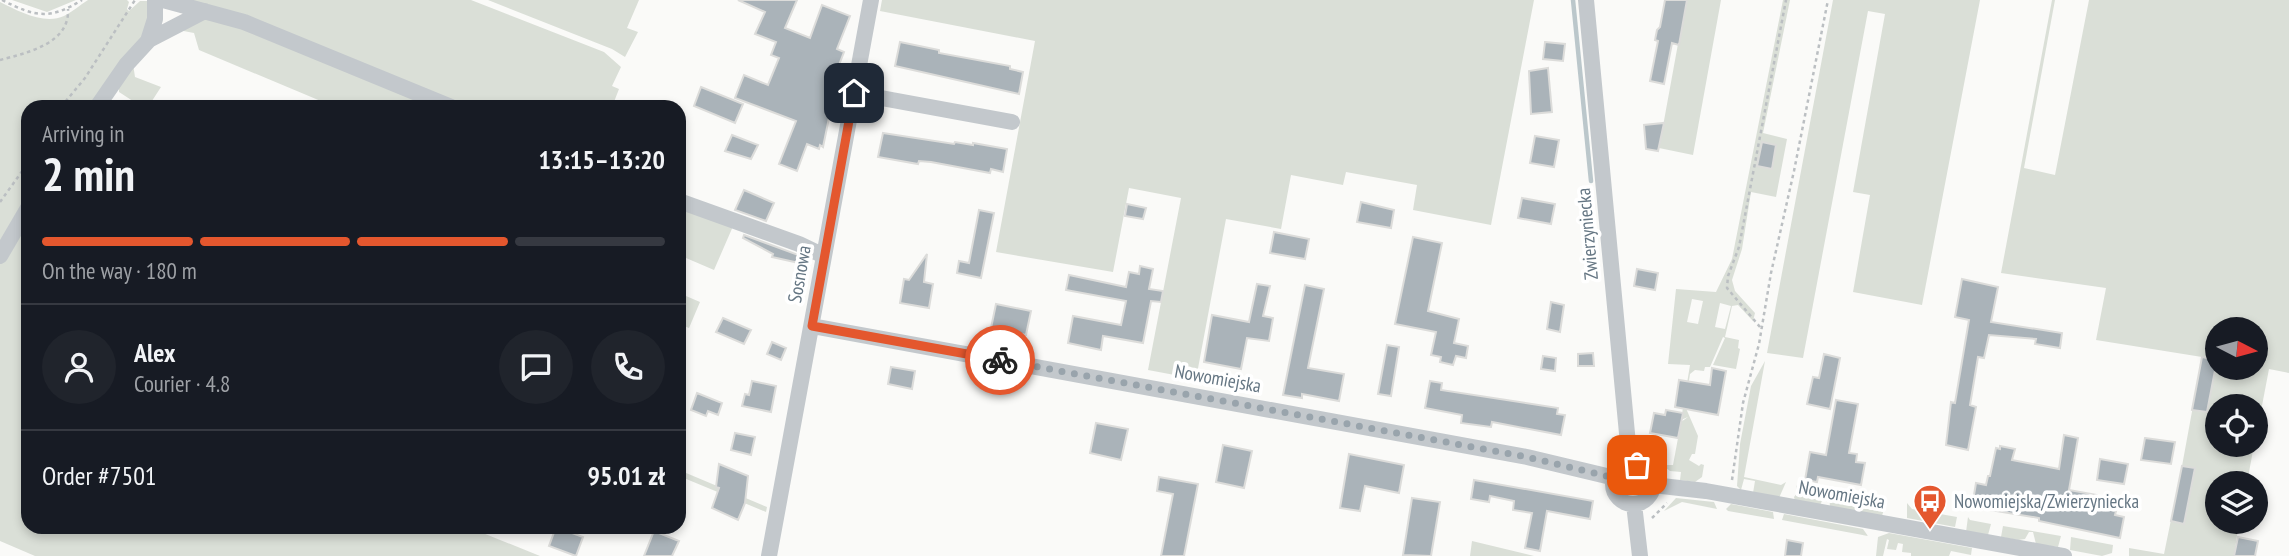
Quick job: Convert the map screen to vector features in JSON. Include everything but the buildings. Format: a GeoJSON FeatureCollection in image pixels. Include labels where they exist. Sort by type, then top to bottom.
{"type":"FeatureCollection","features":[{"type":"Feature","properties":{"kind":"street"},"geometry":{"type":"LineString","coordinates":[[148,41],[155,19],[155,0]]}},
{"type":"Feature","properties":{"kind":"street"},"geometry":{"type":"LineString","coordinates":[[163,0],[244,22],[435,100]]}},
{"type":"Feature","properties":{"kind":"street","name":"Sosnowa"},"geometry":{"type":"LineString","coordinates":[[769,556],[871,0]]}},
{"type":"Feature","properties":{"kind":"street","name":"Zwierzyniecka"},"geometry":{"type":"LineString","coordinates":[[1586,0],[1630,465]]}},
{"type":"Feature","properties":{"kind":"street"},"geometry":{"type":"LineString","coordinates":[[102,100],[148,41],[164,30],[205,11]]}},
{"type":"Feature","properties":{"kind":"street"},"geometry":{"type":"LineString","coordinates":[[854,93],[1012,122]]}},
{"type":"Feature","properties":{"kind":"street"},"geometry":{"type":"LineString","coordinates":[[686,204],[799,244],[824,256]]}},
{"type":"Feature","properties":{"kind":"street"},"geometry":{"type":"LineString","coordinates":[[0,256],[21,220]]}},
{"type":"Feature","properties":{"kind":"street","name":"Nowomiejska"},"geometry":{"type":"LineString","coordinates":[[812,326],[1527,457],[1615,478]]}},
{"type":"Feature","properties":{"kind":"street"},"geometry":{"type":"LineString","coordinates":[[1630,465],[1643,467],[1653,485],[1646,499],[1634,504],[1618,498],[1614,487],[1619,470],[1630,465]]}},
{"type":"Feature","properties":{"kind":"street","name":"Nowomiejska"},"geometry":{"type":"LineString","coordinates":[[1653,485],[1706,491],[2064,556]]}},
{"type":"Feature","properties":{"kind":"street"},"geometry":{"type":"LineString","coordinates":[[1634,504],[1640,556]]}},
{"type":"Feature","properties":{"kind":"path"},"geometry":{"type":"LineString","coordinates":[[2,0],[43,15],[60,13],[82,0]]}},
{"type":"Feature","properties":{"kind":"path"},"geometry":{"type":"LineString","coordinates":[[67,100],[91,70],[135,0]]}},
{"type":"Feature","properties":{"kind":"path"},"geometry":{"type":"LineString","coordinates":[[1761,330],[1757,321],[1730,293],[1727,282],[1739,247],[1786,0]]}},
{"type":"Feature","properties":{"kind":"path"},"geometry":{"type":"LineString","coordinates":[[1733,474],[1743,403],[1761,330],[1828,0]]}},
{"type":"Feature","properties":{"kind":"path"},"geometry":{"type":"LineString","coordinates":[[0,60],[44,46],[65,25],[68,9]]}},
{"type":"Feature","properties":{"kind":"path"},"geometry":{"type":"LineString","coordinates":[[0,202],[21,173]]}},
{"type":"Feature","properties":{"kind":"path"},"geometry":{"type":"LineString","coordinates":[[1610,443],[1610,452]]}},
{"type":"Feature","properties":{"kind":"path"},"geometry":{"type":"LineString","coordinates":[[1642,450],[1665,473]]}},
{"type":"Feature","properties":{"kind":"path"},"geometry":{"type":"LineString","coordinates":[[1649,523],[1672,497]]}},
{"type":"Feature","properties":{"kind":"shaded area"},"geometry":{"type":"Polygon","coordinates":[[[12,0],[76,0],[47,12],[12,0]]]}},
{"type":"Feature","properties":{"kind":"shaded area"},"geometry":{"type":"Polygon","coordinates":[[[88,0],[127,0],[129,11],[140,1],[148,1],[149,29],[96,100],[21,100],[21,214],[0,249],[0,2],[40,18],[64,16],[88,0]]]}},
{"type":"Feature","properties":{"kind":"shaded area"},"geometry":{"type":"Polygon","coordinates":[[[181,0],[471,0],[604,52],[621,67],[612,86],[619,89],[615,100],[447,100],[317,48],[181,0]]]}},
{"type":"Feature","properties":{"kind":"shaded area"},"geometry":{"type":"Polygon","coordinates":[[[488,0],[639,0],[627,28],[638,32],[625,57],[612,49],[488,0]]]}},
{"type":"Feature","properties":{"kind":"shaded area"},"geometry":{"type":"Polygon","coordinates":[[[882,0],[1534,0],[1491,225],[1413,210],[1417,185],[1346,172],[1343,185],[1291,175],[1281,229],[1226,219],[1196,379],[1148,370],[1181,198],[1129,188],[1113,272],[996,252],[1035,41],[880,11],[882,0]]]}},
{"type":"Feature","properties":{"kind":"shaded area"},"geometry":{"type":"Polygon","coordinates":[[[1686,0],[1721,0],[1693,155],[1659,148],[1686,0]]]}},
{"type":"Feature","properties":{"kind":"shaded area"},"geometry":{"type":"Polygon","coordinates":[[[1783,0],[1790,0],[1763,133],[1787,139],[1776,197],[1751,192],[1742,249],[1732,280],[1735,291],[1755,313],[1753,321],[1738,305],[1732,306],[1725,337],[1739,340],[1736,369],[1713,365],[1725,338],[1723,337],[1710,367],[1705,367],[1704,371],[1695,370],[1690,374],[1685,406],[1698,436],[1695,454],[1692,454],[1689,460],[1699,466],[1704,465],[1702,477],[1695,482],[1680,480],[1681,472],[1670,471],[1662,465],[1673,465],[1681,422],[1688,417],[1681,420],[1690,365],[1668,364],[1676,289],[1716,292],[1732,259],[1783,0]],[[1692,299],[1687,322],[1698,324],[1703,301],[1692,299]],[[1720,303],[1715,327],[1725,329],[1731,306],[1720,303]]]}},
{"type":"Feature","properties":{"kind":"shaded area"},"geometry":{"type":"Polygon","coordinates":[[[1833,0],[1980,0],[1922,305],[1853,292],[1870,195],[1853,192],[1885,14],[1868,11],[1803,358],[1767,353],[1833,0]]]}},
{"type":"Feature","properties":{"kind":"shaded area"},"geometry":{"type":"Polygon","coordinates":[[[2052,0],[2055,0],[2024,168],[2055,175],[2089,0],[2289,0],[2289,373],[2269,369],[2268,374],[2268,317],[2205,317],[2205,380],[2267,380],[2264,394],[2205,394],[2205,457],[2252,457],[2249,471],[2205,471],[2205,534],[2237,534],[2234,556],[2129,556],[2129,548],[2164,554],[2202,357],[2096,340],[2106,288],[2001,273],[2052,0]]]}},
{"type":"Feature","properties":{"kind":"shaded area"},"geometry":{"type":"Polygon","coordinates":[[[202,20],[221,20],[423,100],[318,100],[199,50],[194,33],[173,29],[202,20]]]}},
{"type":"Feature","properties":{"kind":"shaded area"},"geometry":{"type":"Polygon","coordinates":[[[133,64],[135,77],[161,87],[153,100],[131,100],[119,92],[119,86],[133,64]]]}},
{"type":"Feature","properties":{"kind":"shaded area"},"geometry":{"type":"Polygon","coordinates":[[[686,207],[734,224],[714,270],[686,258],[686,207]]]}},
{"type":"Feature","properties":{"kind":"shaded area"},"geometry":{"type":"Polygon","coordinates":[[[21,226],[21,534],[485,534],[540,556],[35,556],[0,541],[0,263],[21,226]]]}},
{"type":"Feature","properties":{"kind":"shaded area"},"geometry":{"type":"Polygon","coordinates":[[[686,296],[700,302],[689,328],[686,327],[686,296]]]}},
{"type":"Feature","properties":{"kind":"shaded area"},"geometry":{"type":"Polygon","coordinates":[[[1765,361],[1744,477],[1781,485],[1786,482],[1779,498],[1753,493],[1755,481],[1744,479],[1741,490],[1737,486],[1740,444],[1751,386],[1765,361]]]}},
{"type":"Feature","properties":{"kind":"shaded area"},"geometry":{"type":"Polygon","coordinates":[[[686,473],[767,507],[766,512],[686,479],[686,473]]]}},
{"type":"Feature","properties":{"kind":"shaded area"},"geometry":{"type":"Polygon","coordinates":[[[1796,485],[1798,488],[1819,492],[1821,488],[1835,491],[1835,495],[1885,505],[1886,502],[1882,516],[1830,507],[1829,494],[1826,493],[1820,505],[1795,501],[1796,485]]]}},
{"type":"Feature","properties":{"kind":"shaded area"},"geometry":{"type":"Polygon","coordinates":[[[1676,498],[1714,502],[1717,509],[1682,502],[1664,511],[1676,498]]]}},
{"type":"Feature","properties":{"kind":"shaded area"},"geometry":{"type":"Polygon","coordinates":[[[1907,503],[1912,509],[1957,517],[1955,527],[1907,518],[1907,503]]]}},
{"type":"Feature","properties":{"kind":"shaded area"},"geometry":{"type":"Polygon","coordinates":[[[1731,504],[1773,512],[1774,519],[1728,511],[1726,509],[1731,504]]]}},
{"type":"Feature","properties":{"kind":"shaded area"},"geometry":{"type":"Polygon","coordinates":[[[1784,514],[1863,529],[1868,536],[1782,520],[1784,514]]]}},
{"type":"Feature","properties":{"kind":"shaded area"},"geometry":{"type":"Polygon","coordinates":[[[1968,517],[1970,520],[1991,524],[1988,535],[1966,532],[1968,517]]]}},
{"type":"Feature","properties":{"kind":"shaded area"},"geometry":{"type":"Polygon","coordinates":[[[2003,526],[2061,536],[2058,547],[2036,544],[2033,532],[2029,532],[2025,539],[2001,537],[2003,526]]]}},
{"type":"Feature","properties":{"kind":"shaded area"},"geometry":{"type":"Polygon","coordinates":[[[1889,533],[1972,548],[1971,555],[1951,551],[1949,556],[1911,556],[1911,553],[1902,552],[1903,544],[1898,543],[1896,550],[1887,549],[1887,539],[1883,556],[1876,556],[1878,537],[1889,533]]]}},
{"type":"Feature","properties":{"kind":"shaded area"},"geometry":{"type":"Polygon","coordinates":[[[2071,537],[2113,545],[2112,553],[2102,556],[2070,550],[2071,537]]]}},
{"type":"Feature","properties":{"kind":"shaded area"},"geometry":{"type":"Polygon","coordinates":[[[1472,541],[1534,556],[1470,556],[1472,541]]]}},
{"type":"Feature","properties":{"kind":"waterway"},"geometry":{"type":"LineString","coordinates":[[1573,0],[1591,181]]}},
{"type":"Feature","properties":{"kind":"way so far"},"geometry":{"type":"LineString","coordinates":[[1000,360],[1527,457],[1615,478],[1619,470],[1637,465]]}},
{"type":"Feature","properties":{"kind":"place","name":"Nowomiejska/Zwierzyniecka"},"geometry":{"type":"Point","coordinates":[1930,531]}},
{"type":"Feature","properties":{"kind":"route"},"geometry":{"type":"LineString","coordinates":[[854,93],[812,326],[1000,360]]}}]}
